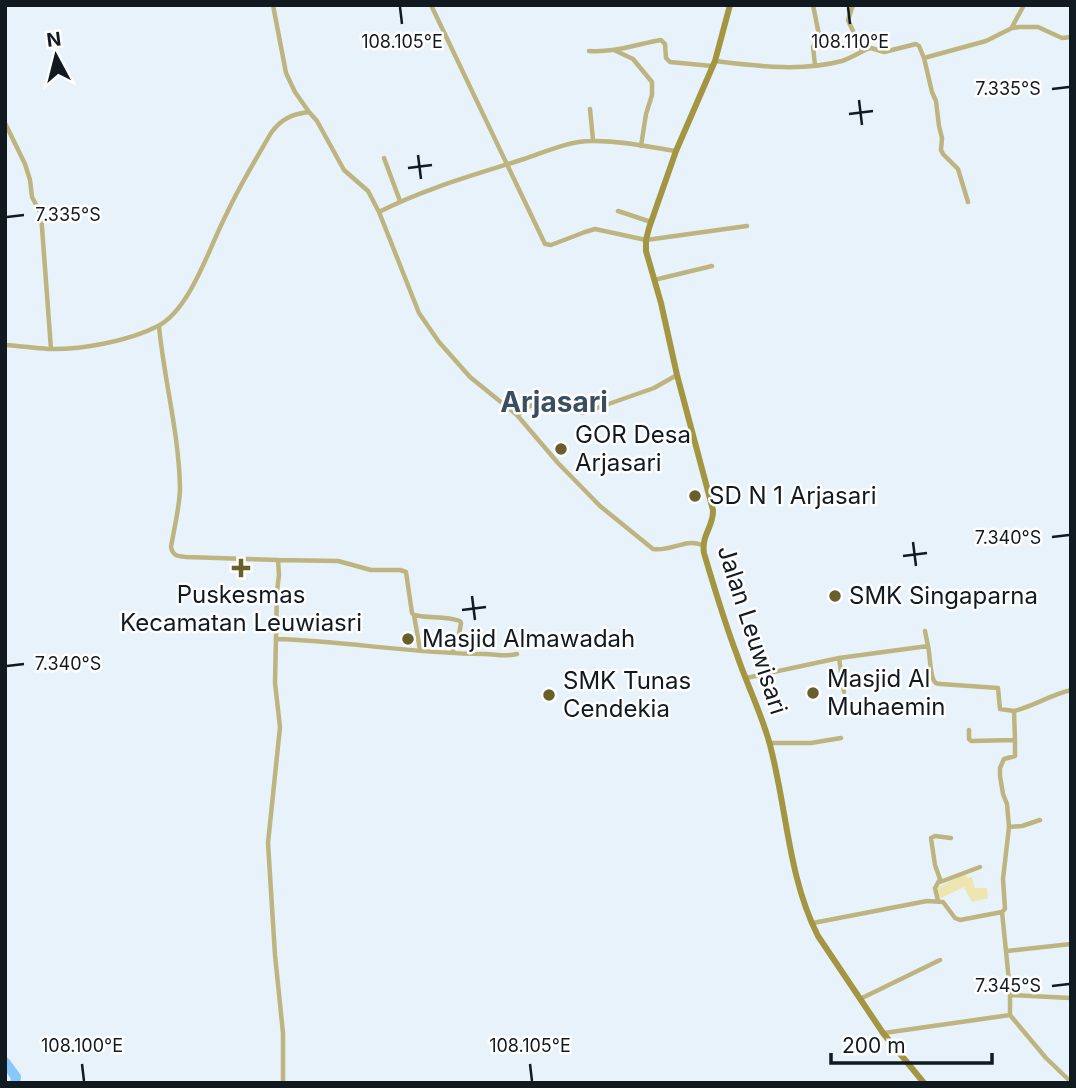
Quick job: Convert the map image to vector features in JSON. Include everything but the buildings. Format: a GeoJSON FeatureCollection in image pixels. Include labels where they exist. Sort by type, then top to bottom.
{"type":"FeatureCollection","features":[{"type":"Feature","properties":{"kind":"main road","name":"Jalan Leuwisari"},"geometry":{"type":"LineString","coordinates":[[730,5],[714,64],[676,151],[651,222],[646,251],[714,515],[702,545],[719,605],[769,743],[797,882],[818,936],[883,1033],[924,1083]]}},
{"type":"Feature","properties":{"kind":"street"},"geometry":{"type":"LineString","coordinates":[[273,5],[284,68],[295,92],[317,121],[344,170],[368,191],[424,321],[464,371],[517,415],[600,506],[653,549],[663,550],[691,542],[702,545]]}},
{"type":"Feature","properties":{"kind":"street"},"geometry":{"type":"LineString","coordinates":[[431,5],[545,244],[551,245],[595,229],[646,240],[747,226]]}},
{"type":"Feature","properties":{"kind":"street"},"geometry":{"type":"LineString","coordinates":[[813,5],[819,34],[813,48],[815,65]]}},
{"type":"Feature","properties":{"kind":"street"},"geometry":{"type":"LineString","coordinates":[[853,5],[848,21],[862,51]]}},
{"type":"Feature","properties":{"kind":"street"},"geometry":{"type":"LineString","coordinates":[[1012,28],[1024,5]]}},
{"type":"Feature","properties":{"kind":"street"},"geometry":{"type":"LineString","coordinates":[[924,58],[986,41],[1012,28],[1038,27],[1062,38],[1071,37]]}},
{"type":"Feature","properties":{"kind":"street"},"geometry":{"type":"LineString","coordinates":[[589,51],[614,50],[661,40],[665,44],[666,58],[670,62],[771,67],[841,61],[871,48],[884,52],[916,44],[924,58],[936,103],[942,138],[941,150],[958,169],[968,202]]}},
{"type":"Feature","properties":{"kind":"street"},"geometry":{"type":"LineString","coordinates":[[614,50],[632,59],[652,82],[652,95],[641,146]]}},
{"type":"Feature","properties":{"kind":"street"},"geometry":{"type":"LineString","coordinates":[[590,110],[593,140]]}},
{"type":"Feature","properties":{"kind":"street"},"geometry":{"type":"LineString","coordinates":[[5,345],[51,349],[80,346],[120,339],[159,326],[175,312],[193,285],[227,212],[271,133],[288,117],[309,112]]}},
{"type":"Feature","properties":{"kind":"street"},"geometry":{"type":"LineString","coordinates":[[5,123],[25,164],[33,202],[41,214],[51,349]]}},
{"type":"Feature","properties":{"kind":"street"},"geometry":{"type":"LineString","coordinates":[[379,212],[400,201],[563,146],[593,140],[676,151]]}},
{"type":"Feature","properties":{"kind":"street"},"geometry":{"type":"LineString","coordinates":[[384,159],[400,201]]}},
{"type":"Feature","properties":{"kind":"street"},"geometry":{"type":"LineString","coordinates":[[618,211],[651,222]]}},
{"type":"Feature","properties":{"kind":"street"},"geometry":{"type":"LineString","coordinates":[[654,280],[712,266]]}},
{"type":"Feature","properties":{"kind":"street"},"geometry":{"type":"LineString","coordinates":[[159,326],[180,489],[171,547],[173,553],[186,557],[338,561],[371,570],[406,572],[420,650]]}},
{"type":"Feature","properties":{"kind":"street"},"geometry":{"type":"LineString","coordinates":[[517,415],[546,399],[583,413],[654,388],[677,375]]}},
{"type":"Feature","properties":{"kind":"street"},"geometry":{"type":"LineString","coordinates":[[278,560],[275,683],[280,727],[268,843],[283,1033],[283,1083]]}},
{"type":"Feature","properties":{"kind":"street"},"geometry":{"type":"LineString","coordinates":[[414,615],[449,617],[460,621],[459,637],[453,642],[453,653]]}},
{"type":"Feature","properties":{"kind":"street"},"geometry":{"type":"LineString","coordinates":[[925,631],[934,682],[998,688],[1000,709],[1014,711],[1071,690]]}},
{"type":"Feature","properties":{"kind":"street"},"geometry":{"type":"LineString","coordinates":[[276,639],[453,653],[517,654]]}},
{"type":"Feature","properties":{"kind":"street"},"geometry":{"type":"LineString","coordinates":[[746,678],[839,658],[928,646]]}},
{"type":"Feature","properties":{"kind":"street"},"geometry":{"type":"LineString","coordinates":[[839,658],[844,692]]}},
{"type":"Feature","properties":{"kind":"street"},"geometry":{"type":"LineString","coordinates":[[1014,711],[1015,756],[1004,759],[1000,768],[1009,827],[1003,879],[1005,909],[1002,912],[1010,1015],[1046,1058],[1071,1082]]}},
{"type":"Feature","properties":{"kind":"street"},"geometry":{"type":"LineString","coordinates":[[969,730],[971,741],[1015,740]]}},
{"type":"Feature","properties":{"kind":"street"},"geometry":{"type":"LineString","coordinates":[[769,743],[811,743],[841,738]]}},
{"type":"Feature","properties":{"kind":"street"},"geometry":{"type":"LineString","coordinates":[[1009,827],[1041,820]]}},
{"type":"Feature","properties":{"kind":"street"},"geometry":{"type":"LineString","coordinates":[[938,901],[935,888],[940,877],[935,865],[931,838],[951,838]]}},
{"type":"Feature","properties":{"kind":"street"},"geometry":{"type":"LineString","coordinates":[[939,883],[980,867]]}},
{"type":"Feature","properties":{"kind":"street"},"geometry":{"type":"LineString","coordinates":[[812,923],[927,901],[943,902],[955,918],[960,920],[1002,912]]}},
{"type":"Feature","properties":{"kind":"street"},"geometry":{"type":"LineString","coordinates":[[1007,951],[1071,944]]}},
{"type":"Feature","properties":{"kind":"street"},"geometry":{"type":"LineString","coordinates":[[860,999],[940,960]]}},
{"type":"Feature","properties":{"kind":"street"},"geometry":{"type":"LineString","coordinates":[[1010,995],[1071,999]]}},
{"type":"Feature","properties":{"kind":"street"},"geometry":{"type":"LineString","coordinates":[[883,1033],[1010,1015]]}},
{"type":"Feature","properties":{"kind":"shaded area"},"geometry":{"type":"Polygon","coordinates":[[[965,874],[968,878],[972,877],[975,888],[987,888],[988,898],[972,902],[964,887],[939,897],[938,887],[965,874]]]}},
{"type":"Feature","properties":{"kind":"waterway"},"geometry":{"type":"LineString","coordinates":[[5,1062],[16,1077],[15,1083]]}},
{"type":"Feature","properties":{"kind":"place","name":"GOR Desa Arjasari"},"geometry":{"type":"Point","coordinates":[561,449]}},
{"type":"Feature","properties":{"kind":"place","name":"SD N 1 Arjasari"},"geometry":{"type":"Point","coordinates":[695,496]}},
{"type":"Feature","properties":{"kind":"place","name":"Puskesmas Kecamatan Leuwiasri"},"geometry":{"type":"Point","coordinates":[241,568]}},
{"type":"Feature","properties":{"kind":"place","name":"SMK Singaparna"},"geometry":{"type":"Point","coordinates":[835,596]}},
{"type":"Feature","properties":{"kind":"place","name":"Masjid Almawadah"},"geometry":{"type":"Point","coordinates":[408,639]}},
{"type":"Feature","properties":{"kind":"place","name":"Masjid Al Muhaemin"},"geometry":{"type":"Point","coordinates":[813,693]}},
{"type":"Feature","properties":{"kind":"place","name":"SMK Tunas Cendekia"},"geometry":{"type":"Point","coordinates":[549,695]}},
{"type":"Feature","properties":{"kind":"district","name":"Arjasari"},"geometry":{"type":"Point","coordinates":[554,402]}}]}
